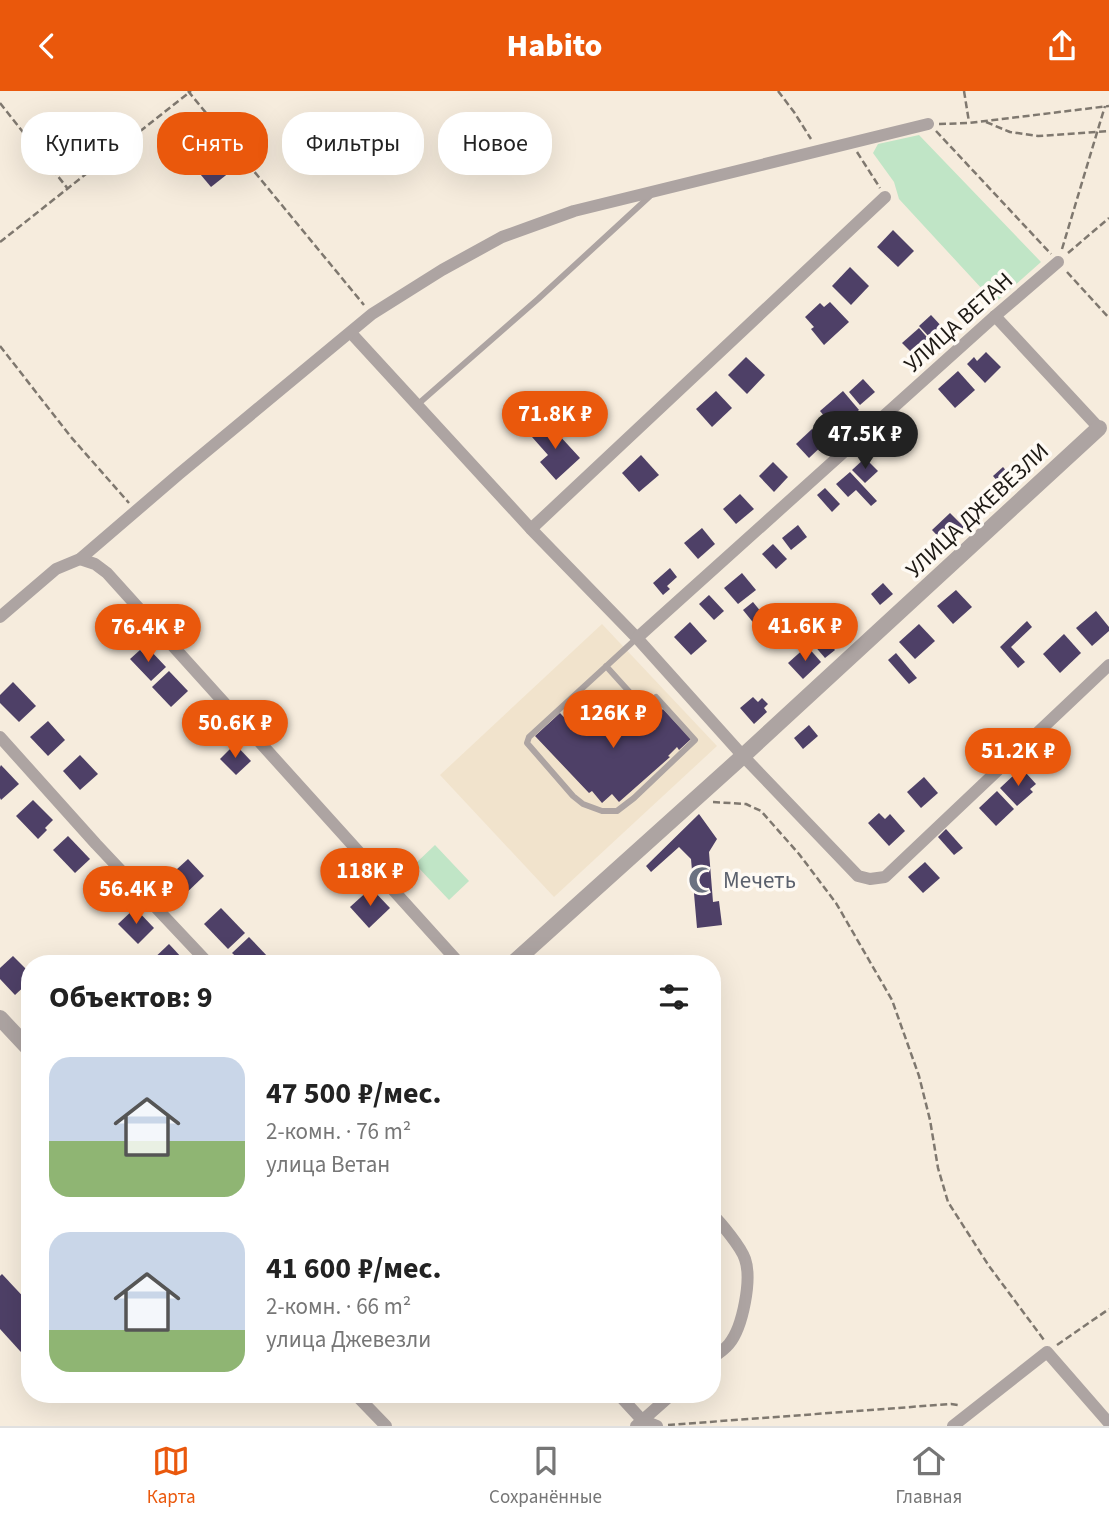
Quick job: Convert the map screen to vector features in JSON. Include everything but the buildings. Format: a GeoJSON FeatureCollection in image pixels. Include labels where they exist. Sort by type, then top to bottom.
{"type":"FeatureCollection","features":[{"type":"Feature","properties":{"kind":"street"},"geometry":{"type":"LineString","coordinates":[[0,617],[56,569],[80,559],[372,314],[442,270],[502,237],[574,211],[929,124]]}},
{"type":"Feature","properties":{"kind":"street"},"geometry":{"type":"LineString","coordinates":[[531,529],[885,197]]}},
{"type":"Feature","properties":{"kind":"street","name":"УЛИЦА ВЕТАН"},"geometry":{"type":"LineString","coordinates":[[637,638],[995,316],[1058,263]]}},
{"type":"Feature","properties":{"kind":"street"},"geometry":{"type":"LineString","coordinates":[[995,316],[1099,428]]}},
{"type":"Feature","properties":{"kind":"street"},"geometry":{"type":"LineString","coordinates":[[351,333],[531,529],[637,638],[743,756],[858,876],[870,880],[885,877],[1109,665]]}},
{"type":"Feature","properties":{"kind":"street","name":"УЛИЦА ДЖЕВЕЗЛИ"},"geometry":{"type":"LineString","coordinates":[[522,955],[743,756],[1099,428]]}},
{"type":"Feature","properties":{"kind":"street"},"geometry":{"type":"LineString","coordinates":[[80,559],[95,564],[107,573],[452,955]]}},
{"type":"Feature","properties":{"kind":"street"},"geometry":{"type":"LineString","coordinates":[[0,737],[201,955]]}},
{"type":"Feature","properties":{"kind":"street"},"geometry":{"type":"LineString","coordinates":[[0,1018],[21,1040]]}},
{"type":"Feature","properties":{"kind":"street"},"geometry":{"type":"LineString","coordinates":[[721,1223],[745,1259],[748,1291],[740,1324],[729,1343],[721,1350]]}},
{"type":"Feature","properties":{"kind":"street"},"geometry":{"type":"LineString","coordinates":[[953,1426],[1047,1352],[1109,1423]]}},
{"type":"Feature","properties":{"kind":"street"},"geometry":{"type":"LineString","coordinates":[[364,1403],[386,1426]]}},
{"type":"Feature","properties":{"kind":"street"},"geometry":{"type":"LineString","coordinates":[[625,1403],[639,1423],[660,1426]]}},
{"type":"Feature","properties":{"kind":"street"},"geometry":{"type":"LineString","coordinates":[[639,1423],[662,1403]]}},
{"type":"Feature","properties":{"kind":"lane"},"geometry":{"type":"LineString","coordinates":[[417,405],[656,191]]}},
{"type":"Feature","properties":{"kind":"lane"},"geometry":{"type":"LineString","coordinates":[[606,666],[643,707],[656,697],[695,740],[634,799],[617,811],[602,811],[583,804],[527,743],[529,737],[606,666],[637,638]]}},
{"type":"Feature","properties":{"kind":"path"},"geometry":{"type":"LineString","coordinates":[[778,91],[818,151]]}},
{"type":"Feature","properties":{"kind":"path"},"geometry":{"type":"LineString","coordinates":[[964,91],[969,123]]}},
{"type":"Feature","properties":{"kind":"path"},"geometry":{"type":"LineString","coordinates":[[0,242],[190,92],[372,314]]}},
{"type":"Feature","properties":{"kind":"path"},"geometry":{"type":"LineString","coordinates":[[0,103],[68,189]]}},
{"type":"Feature","properties":{"kind":"path"},"geometry":{"type":"LineString","coordinates":[[929,124],[969,123],[1107,106],[1058,263]]}},
{"type":"Feature","properties":{"kind":"path"},"geometry":{"type":"LineString","coordinates":[[982,121],[1010,132],[1038,136],[1109,131]]}},
{"type":"Feature","properties":{"kind":"path"},"geometry":{"type":"LineString","coordinates":[[929,124],[1109,318]]}},
{"type":"Feature","properties":{"kind":"path"},"geometry":{"type":"LineString","coordinates":[[850,142],[885,197]]}},
{"type":"Feature","properties":{"kind":"path"},"geometry":{"type":"LineString","coordinates":[[1058,263],[1109,218]]}},
{"type":"Feature","properties":{"kind":"path"},"geometry":{"type":"LineString","coordinates":[[0,346],[71,437],[136,510]]}},
{"type":"Feature","properties":{"kind":"path"},"geometry":{"type":"LineString","coordinates":[[692,802],[746,804],[761,811],[799,854],[836,903],[892,1000],[919,1076],[938,1168],[948,1202],[989,1266],[1051,1349],[1109,1309]]}},
{"type":"Feature","properties":{"kind":"path"},"geometry":{"type":"LineString","coordinates":[[660,1426],[951,1403],[976,1407]]}},
{"type":"Feature","properties":{"kind":"shaded area"},"geometry":{"type":"Polygon","coordinates":[[[602,624],[717,746],[554,897],[440,775],[602,624]]]}},
{"type":"Feature","properties":{"kind":"green space"},"geometry":{"type":"Polygon","coordinates":[[[919,135],[1041,262],[995,303],[899,199],[894,182],[873,153],[878,144],[919,135]]]}},
{"type":"Feature","properties":{"kind":"green space"},"geometry":{"type":"Polygon","coordinates":[[[435,845],[469,881],[449,900],[415,864],[435,845]]]}},
{"type":"Feature","properties":{"kind":"place","name":"Мечеть"},"geometry":{"type":"Point","coordinates":[702,880]}}]}
